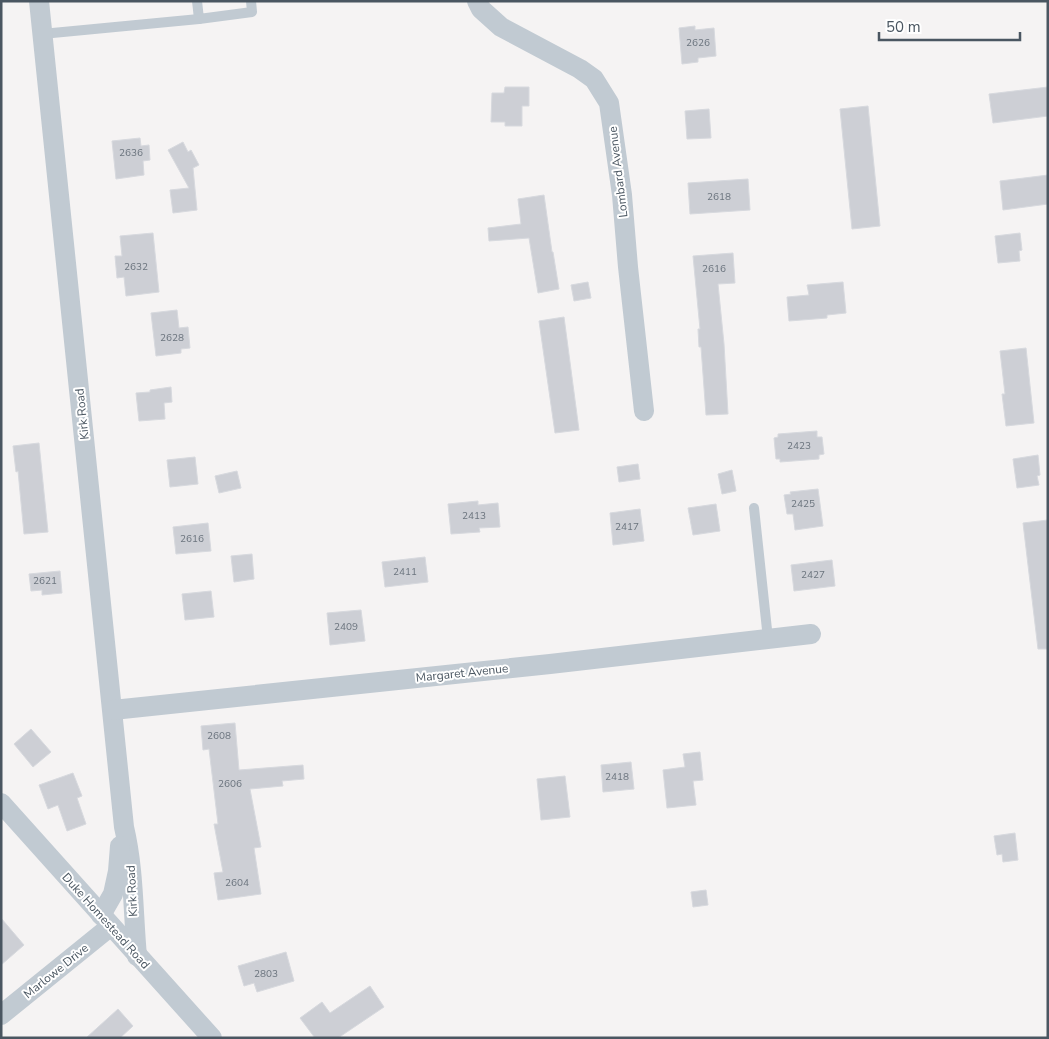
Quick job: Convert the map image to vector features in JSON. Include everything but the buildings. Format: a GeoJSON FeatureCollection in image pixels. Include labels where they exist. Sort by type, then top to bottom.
{"type":"FeatureCollection","features":[{"type":"Feature","properties":{"kind":"street","name":"Kirk Road"},"geometry":{"type":"LineString","coordinates":[[39,1],[124,827],[130,853],[137,956]]}},
{"type":"Feature","properties":{"kind":"street","name":"Lombard Avenue"},"geometry":{"type":"LineString","coordinates":[[477,1],[486,14],[501,28],[580,69],[594,79],[609,103],[622,195],[644,411]]}},
{"type":"Feature","properties":{"kind":"street","name":"Margaret Avenue"},"geometry":{"type":"LineString","coordinates":[[113,710],[542,665],[811,634]]}},
{"type":"Feature","properties":{"kind":"street","name":"Duke Homestead Road"},"geometry":{"type":"LineString","coordinates":[[1,803],[212,1038]]}},
{"type":"Feature","properties":{"kind":"street","name":"Kirk Road"},"geometry":{"type":"LineString","coordinates":[[106,921],[113,894],[124,827]]}},
{"type":"Feature","properties":{"kind":"street","name":"Marlowe Drive"},"geometry":{"type":"LineString","coordinates":[[1,1015],[106,921]]}},
{"type":"Feature","properties":{"kind":"lane"},"geometry":{"type":"LineString","coordinates":[[197,1],[199,19]]}},
{"type":"Feature","properties":{"kind":"lane"},"geometry":{"type":"LineString","coordinates":[[42,34],[252,12],[251,1]]}},
{"type":"Feature","properties":{"kind":"lane"},"geometry":{"type":"LineString","coordinates":[[754,508],[768,639]]}}]}
